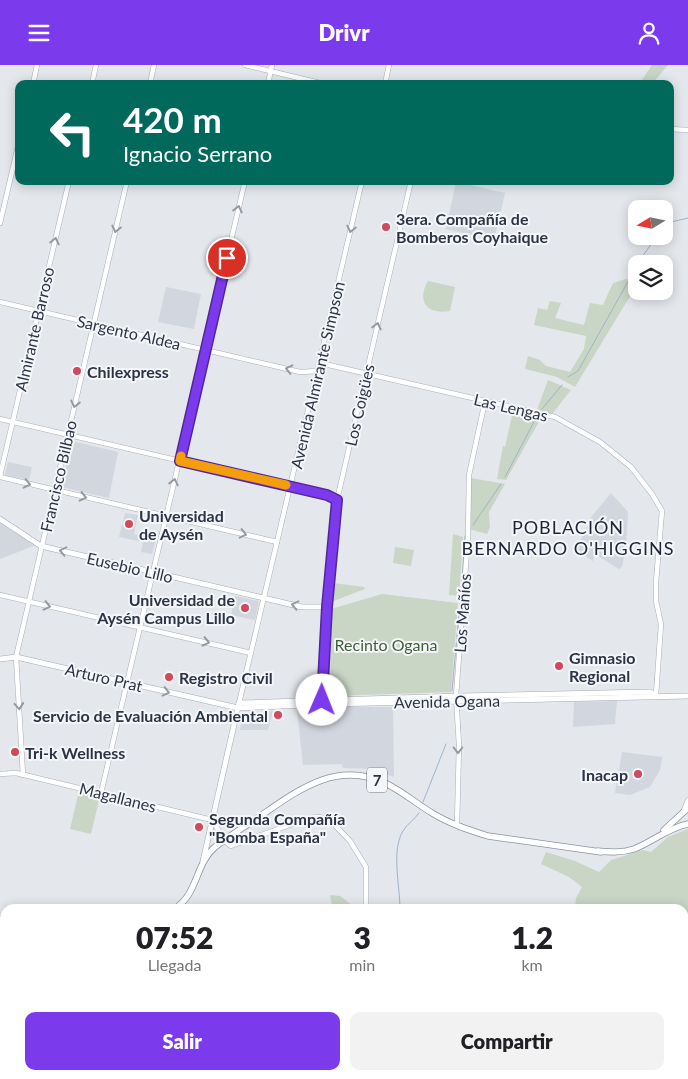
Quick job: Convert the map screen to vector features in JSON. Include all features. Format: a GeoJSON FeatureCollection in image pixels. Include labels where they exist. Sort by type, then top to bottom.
{"type":"FeatureCollection","features":[{"type":"Feature","properties":{"kind":"highway","name":"7"},"geometry":{"type":"LineString","coordinates":[[180,904],[189,896],[203,861],[224,840],[283,800],[310,785],[343,775],[372,777],[457,825],[488,835],[601,852],[614,853],[633,849],[688,824]]}},
{"type":"Feature","properties":{"kind":"highway","name":"7"},"geometry":{"type":"LineString","coordinates":[[653,839],[674,823],[685,810]]}},
{"type":"Feature","properties":{"kind":"highway"},"geometry":{"type":"LineString","coordinates":[[685,810],[682,821],[688,824]]}},
{"type":"Feature","properties":{"kind":"main road","name":"Eusebio Lillo"},"geometry":{"type":"LineString","coordinates":[[0,519],[41,546],[305,607],[327,607]]}},
{"type":"Feature","properties":{"kind":"main road","name":"Los Coigües"},"geometry":{"type":"LineString","coordinates":[[324,701],[327,607]]}},
{"type":"Feature","properties":{"kind":"main road","name":"Arturo Prat"},"geometry":{"type":"LineString","coordinates":[[0,659],[16,657],[127,683],[239,706]]}},
{"type":"Feature","properties":{"kind":"main road","name":"Avenida Ogana"},"geometry":{"type":"LineString","coordinates":[[239,706],[324,701],[650,693],[656,695],[688,696]]}},
{"type":"Feature","properties":{"kind":"main road"},"geometry":{"type":"LineString","coordinates":[[681,696],[688,702]]}},
{"type":"Feature","properties":{"kind":"main road","name":"Avenida Almirante Simpson"},"geometry":{"type":"LineString","coordinates":[[203,861],[239,706]]}},
{"type":"Feature","properties":{"kind":"street"},"geometry":{"type":"LineString","coordinates":[[33,80],[37,65]]}},
{"type":"Feature","properties":{"kind":"street"},"geometry":{"type":"LineString","coordinates":[[93,80],[96,65]]}},
{"type":"Feature","properties":{"kind":"street"},"geometry":{"type":"LineString","coordinates":[[151,80],[154,65]]}},
{"type":"Feature","properties":{"kind":"street"},"geometry":{"type":"LineString","coordinates":[[245,65],[308,80]]}},
{"type":"Feature","properties":{"kind":"street"},"geometry":{"type":"LineString","coordinates":[[269,80],[272,65]]}},
{"type":"Feature","properties":{"kind":"street"},"geometry":{"type":"LineString","coordinates":[[386,80],[389,65]]}},
{"type":"Feature","properties":{"kind":"street"},"geometry":{"type":"LineString","coordinates":[[674,129],[688,131]]}},
{"type":"Feature","properties":{"kind":"street"},"geometry":{"type":"LineString","coordinates":[[0,223],[15,160]]}},
{"type":"Feature","properties":{"kind":"street","name":"Almirante Barroso"},"geometry":{"type":"LineString","coordinates":[[0,477],[68,185]]}},
{"type":"Feature","properties":{"kind":"street","name":"Francisco Bilbao"},"geometry":{"type":"LineString","coordinates":[[23,775],[16,657],[126,185]]}},
{"type":"Feature","properties":{"kind":"street"},"geometry":{"type":"LineString","coordinates":[[101,793],[244,185]]}},
{"type":"Feature","properties":{"kind":"street","name":"Avenida Almirante Simpson"},"geometry":{"type":"LineString","coordinates":[[239,706],[361,185]]}},
{"type":"Feature","properties":{"kind":"street","name":"Los Coigües"},"geometry":{"type":"LineString","coordinates":[[327,607],[337,503],[410,185]]}},
{"type":"Feature","properties":{"kind":"street","name":"Sargento Aldea"},"geometry":{"type":"LineString","coordinates":[[0,302],[300,372],[318,371]]}},
{"type":"Feature","properties":{"kind":"street","name":"Las Lengas"},"geometry":{"type":"LineString","coordinates":[[320,363],[555,417],[600,442],[631,467],[658,503],[662,517],[656,601],[662,623],[656,695]]}},
{"type":"Feature","properties":{"kind":"street","name":"Los Mañíos"},"geometry":{"type":"LineString","coordinates":[[457,825],[458,745],[456,698],[468,536],[469,475],[485,401]]}},
{"type":"Feature","properties":{"kind":"street"},"geometry":{"type":"LineString","coordinates":[[0,419],[291,486],[327,495],[337,503]]}},
{"type":"Feature","properties":{"kind":"street"},"geometry":{"type":"LineString","coordinates":[[0,477],[277,542]]}},
{"type":"Feature","properties":{"kind":"street"},"geometry":{"type":"LineString","coordinates":[[0,595],[251,653]]}},
{"type":"Feature","properties":{"kind":"street","name":"Magallanes"},"geometry":{"type":"LineString","coordinates":[[0,774],[23,775],[212,820]]}},
{"type":"Feature","properties":{"kind":"street"},"geometry":{"type":"LineString","coordinates":[[685,810],[688,800]]}},
{"type":"Feature","properties":{"kind":"street"},"geometry":{"type":"LineString","coordinates":[[212,820],[228,845],[235,845],[309,818],[319,817],[330,820],[344,832],[366,867],[366,904]]}},
{"type":"Feature","properties":{"kind":"shaded area"},"geometry":{"type":"Polygon","coordinates":[[[455,185],[469,185],[505,193],[494,240],[446,229],[455,185]]]}},
{"type":"Feature","properties":{"kind":"shaded area"},"geometry":{"type":"Polygon","coordinates":[[[166,287],[201,294],[194,329],[158,322],[166,287]]]}},
{"type":"Feature","properties":{"kind":"shaded area"},"geometry":{"type":"Polygon","coordinates":[[[72,441],[118,452],[109,498],[61,487],[72,441]]]}},
{"type":"Feature","properties":{"kind":"shaded area"},"geometry":{"type":"Polygon","coordinates":[[[8,462],[32,467],[29,480],[5,475],[8,462]]]}},
{"type":"Feature","properties":{"kind":"shaded area"},"geometry":{"type":"Polygon","coordinates":[[[611,493],[628,512],[626,546],[622,567],[619,569],[595,554],[593,561],[576,550],[592,516],[611,493]]]}},
{"type":"Feature","properties":{"kind":"shaded area","name":"Universidad de Aysén"},"geometry":{"type":"Polygon","coordinates":[[[125,513],[138,515],[134,534],[156,539],[152,554],[141,552],[143,542],[119,537],[125,513]]]}},
{"type":"Feature","properties":{"kind":"shaded area"},"geometry":{"type":"Polygon","coordinates":[[[0,521],[36,545],[0,559],[0,521]]]}},
{"type":"Feature","properties":{"kind":"shaded area","name":"Universidad de Aysén Campus Lillo"},"geometry":{"type":"Polygon","coordinates":[[[235,596],[259,601],[255,620],[231,615],[235,596]]]}},
{"type":"Feature","properties":{"kind":"shaded area"},"geometry":{"type":"Polygon","coordinates":[[[617,701],[615,724],[573,727],[574,702],[617,701]]]}},
{"type":"Feature","properties":{"kind":"shaded area"},"geometry":{"type":"Polygon","coordinates":[[[319,707],[393,707],[394,777],[371,769],[343,768],[342,764],[303,765],[297,710],[319,707]]]}},
{"type":"Feature","properties":{"kind":"shaded area"},"geometry":{"type":"Polygon","coordinates":[[[273,711],[268,730],[240,730],[243,713],[273,711]]]}},
{"type":"Feature","properties":{"kind":"shaded area","name":"Inacap"},"geometry":{"type":"Polygon","coordinates":[[[622,752],[662,757],[660,770],[650,787],[630,795],[615,793],[622,752]]]}},
{"type":"Feature","properties":{"kind":"green space"},"geometry":{"type":"Polygon","coordinates":[[[652,65],[668,65],[655,80],[642,80],[652,65]]]}},
{"type":"Feature","properties":{"kind":"green space"},"geometry":{"type":"Polygon","coordinates":[[[628,279],[628,300],[575,387],[557,377],[525,369],[528,356],[540,360],[546,366],[570,372],[584,349],[586,336],[534,325],[538,308],[547,310],[550,301],[561,303],[555,318],[584,325],[590,303],[603,305],[613,283],[628,279]]]}},
{"type":"Feature","properties":{"kind":"green space"},"geometry":{"type":"Polygon","coordinates":[[[428,281],[455,287],[450,311],[435,311],[426,305],[423,295],[428,281]]]}},
{"type":"Feature","properties":{"kind":"green space"},"geometry":{"type":"Polygon","coordinates":[[[548,380],[571,390],[552,414],[537,410],[548,380]]]}},
{"type":"Feature","properties":{"kind":"green space"},"geometry":{"type":"Polygon","coordinates":[[[513,411],[541,418],[506,480],[497,479],[503,446],[505,447],[513,411]]]}},
{"type":"Feature","properties":{"kind":"green space"},"geometry":{"type":"Polygon","coordinates":[[[471,478],[505,484],[489,512],[490,527],[487,534],[469,529],[471,478]]]}},
{"type":"Feature","properties":{"kind":"green space"},"geometry":{"type":"Polygon","coordinates":[[[453,534],[463,537],[459,596],[449,595],[453,534]]]}},
{"type":"Feature","properties":{"kind":"green space"},"geometry":{"type":"Polygon","coordinates":[[[395,547],[414,550],[411,566],[393,563],[395,547]]]}},
{"type":"Feature","properties":{"kind":"green space"},"geometry":{"type":"Polygon","coordinates":[[[333,583],[364,587],[365,589],[331,602],[333,583]]]}},
{"type":"Feature","properties":{"kind":"green space","name":"Recinto Ogana"},"geometry":{"type":"Polygon","coordinates":[[[382,594],[458,603],[451,692],[330,696],[331,609],[382,594]]]}},
{"type":"Feature","properties":{"kind":"green space"},"geometry":{"type":"Polygon","coordinates":[[[79,791],[100,796],[91,834],[70,829],[79,791]]]}},
{"type":"Feature","properties":{"kind":"green space"},"geometry":{"type":"Polygon","coordinates":[[[688,829],[688,904],[575,904],[576,898],[582,887],[569,877],[541,864],[546,852],[575,861],[599,872],[611,860],[643,850],[651,852],[668,837],[688,829]]]}},
{"type":"Feature","properties":{"kind":"green space"},"geometry":{"type":"Polygon","coordinates":[[[330,895],[340,896],[351,904],[332,904],[330,895]]]}},
{"type":"Feature","properties":{"kind":"waterway"},"geometry":{"type":"LineString","coordinates":[[673,222],[688,218]]}},
{"type":"Feature","properties":{"kind":"waterway"},"geometry":{"type":"LineString","coordinates":[[643,255],[651,245]]}},
{"type":"Feature","properties":{"kind":"waterway"},"geometry":{"type":"LineString","coordinates":[[568,377],[578,371],[628,282]]}},
{"type":"Feature","properties":{"kind":"waterway"},"geometry":{"type":"LineString","coordinates":[[542,409],[562,385]]}},
{"type":"Feature","properties":{"kind":"waterway"},"geometry":{"type":"LineString","coordinates":[[505,477],[537,416]]}},
{"type":"Feature","properties":{"kind":"waterway"},"geometry":{"type":"LineString","coordinates":[[473,525],[501,484]]}},
{"type":"Feature","properties":{"kind":"waterway"},"geometry":{"type":"LineString","coordinates":[[461,595],[465,536]]}},
{"type":"Feature","properties":{"kind":"waterway"},"geometry":{"type":"LineString","coordinates":[[452,691],[460,603]]}},
{"type":"Feature","properties":{"kind":"waterway"},"geometry":{"type":"LineString","coordinates":[[423,802],[446,744]]}},
{"type":"Feature","properties":{"kind":"waterway"},"geometry":{"type":"LineString","coordinates":[[400,904],[397,848],[399,839],[406,826],[419,813]]}},
{"type":"Feature","properties":{"kind":"slow traffic"},"geometry":{"type":"LineString","coordinates":[[181,456],[180,461],[286,485]]}},
{"type":"Feature","properties":{"kind":"place","name":"3era. Compañía de Bomberos Coyhaique"},"geometry":{"type":"Point","coordinates":[386,227]}},
{"type":"Feature","properties":{"kind":"place","name":"Chilexpress"},"geometry":{"type":"Point","coordinates":[77,371]}},
{"type":"Feature","properties":{"kind":"place","name":"Universidad de Aysén"},"geometry":{"type":"Point","coordinates":[129,524]}},
{"type":"Feature","properties":{"kind":"place","name":"Universidad de Aysén Campus Lillo"},"geometry":{"type":"Point","coordinates":[245,608]}},
{"type":"Feature","properties":{"kind":"place","name":"Gimnasio Regional"},"geometry":{"type":"Point","coordinates":[559,666]}},
{"type":"Feature","properties":{"kind":"place","name":"Registro Civil"},"geometry":{"type":"Point","coordinates":[169,677]}},
{"type":"Feature","properties":{"kind":"place","name":"Servicio de Evaluación Ambiental"},"geometry":{"type":"Point","coordinates":[278,715]}},
{"type":"Feature","properties":{"kind":"place","name":"Tri-k Wellness"},"geometry":{"type":"Point","coordinates":[15,752]}},
{"type":"Feature","properties":{"kind":"place","name":"Inacap"},"geometry":{"type":"Point","coordinates":[638,774]}},
{"type":"Feature","properties":{"kind":"place","name":"Segunda Compañía \"Bomba España\""},"geometry":{"type":"Point","coordinates":[199,827]}},
{"type":"Feature","properties":{"kind":"district","name":"POBLACIÓN BERNARDO O'HIGGINS"},"geometry":{"type":"Point","coordinates":[568,538]}},
{"type":"Feature","properties":{"kind":"route"},"geometry":{"type":"LineString","coordinates":[[227,258],[180,461],[291,486],[327,495],[337,500],[323,653],[322,700]]}}]}
